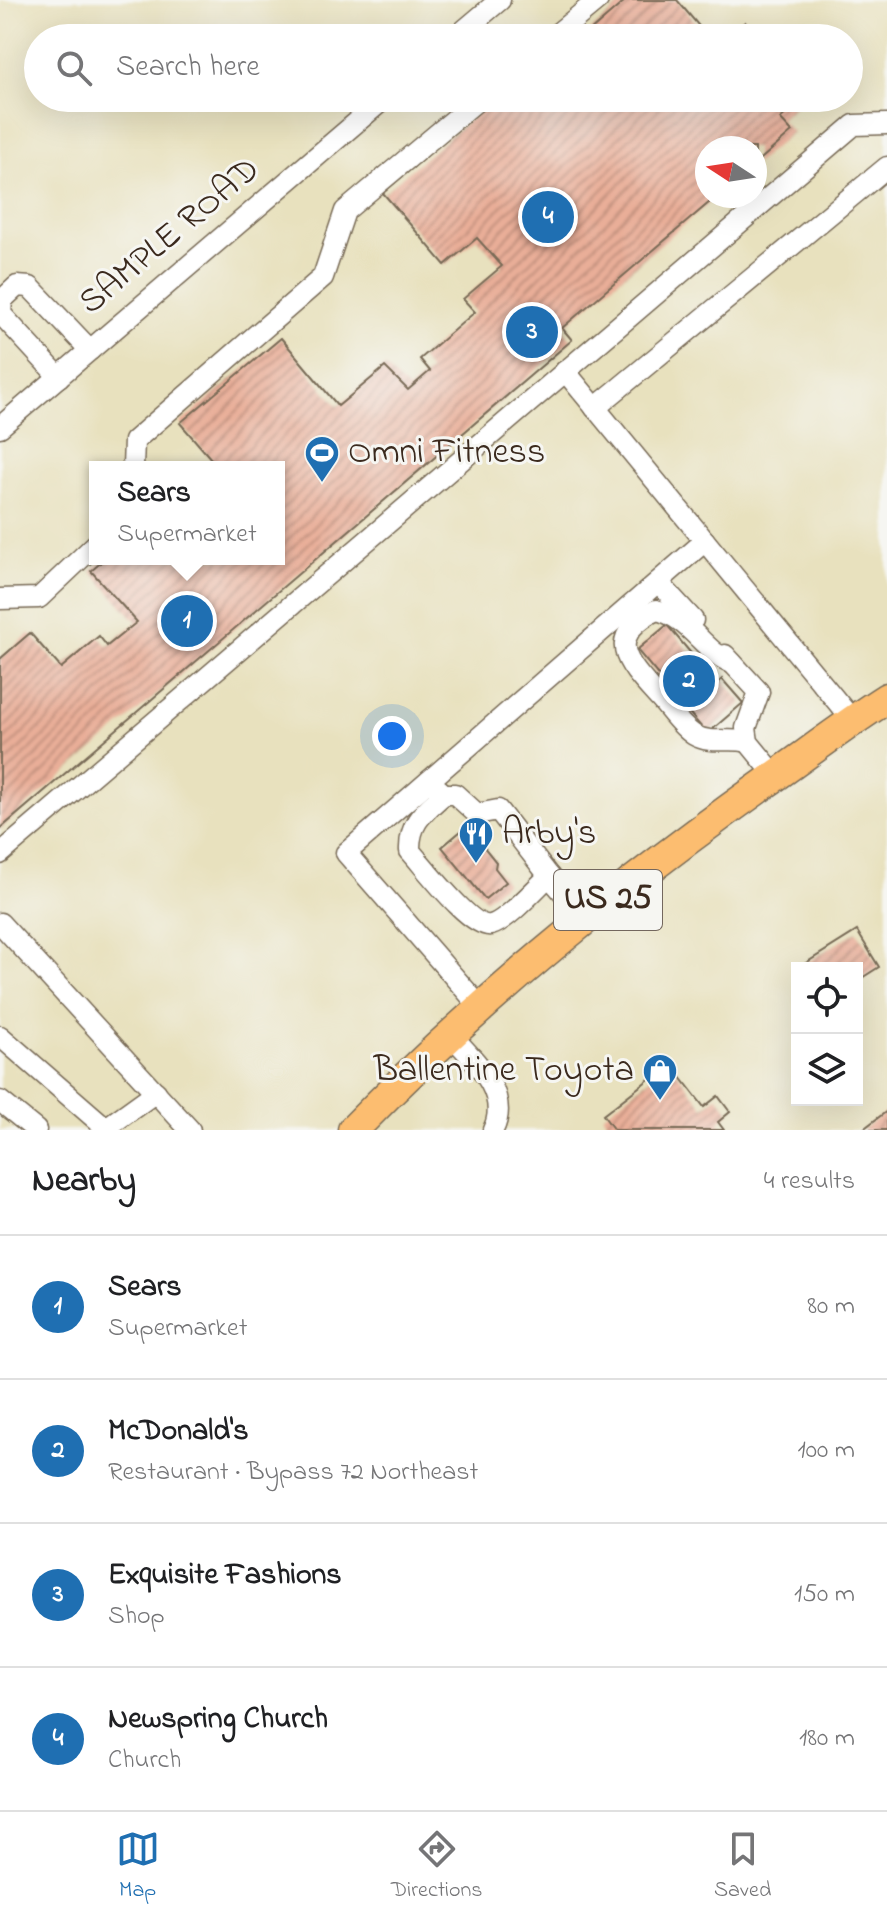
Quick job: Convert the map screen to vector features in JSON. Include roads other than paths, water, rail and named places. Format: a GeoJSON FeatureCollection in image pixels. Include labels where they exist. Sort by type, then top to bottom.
{"type":"FeatureCollection","features":[{"type":"Feature","properties":{"kind":"highway","name":"US 25"},"geometry":{"type":"LineString","coordinates":[[353,1130],[452,1036],[586,919],[776,776],[887,698]]}},
{"type":"Feature","properties":{"kind":"street"},"geometry":{"type":"LineString","coordinates":[[472,24],[500,0]]}},
{"type":"Feature","properties":{"kind":"street"},"geometry":{"type":"LineString","coordinates":[[569,24],[598,0]]}},
{"type":"Feature","properties":{"kind":"street","name":"SAMPLE ROAD"},"geometry":{"type":"LineString","coordinates":[[0,427],[369,112]]}},
{"type":"Feature","properties":{"kind":"street"},"geometry":{"type":"LineString","coordinates":[[133,461],[134,441],[323,277],[345,211],[463,112]]}},
{"type":"Feature","properties":{"kind":"street"},"geometry":{"type":"LineString","coordinates":[[0,854],[854,125],[887,124]]}},
{"type":"Feature","properties":{"kind":"street"},"geometry":{"type":"LineString","coordinates":[[595,408],[887,167]]}},
{"type":"Feature","properties":{"kind":"street"},"geometry":{"type":"LineString","coordinates":[[59,377],[1,314],[2,300],[17,286],[30,287],[90,350]]}},
{"type":"Feature","properties":{"kind":"street"},"geometry":{"type":"LineString","coordinates":[[565,371],[853,721]]}},
{"type":"Feature","properties":{"kind":"street"},"geometry":{"type":"LineString","coordinates":[[482,1009],[346,853],[436,788],[705,541]]}},
{"type":"Feature","properties":{"kind":"street"},"geometry":{"type":"LineString","coordinates":[[0,599],[39,598],[89,551]]}},
{"type":"Feature","properties":{"kind":"street"},"geometry":{"type":"LineString","coordinates":[[658,582],[759,692],[746,728],[748,742],[776,776]]}},
{"type":"Feature","properties":{"kind":"street"},"geometry":{"type":"LineString","coordinates":[[732,663],[716,656],[680,618],[656,610],[633,624],[625,640],[627,663],[692,734],[707,740],[735,738],[748,742]]}},
{"type":"Feature","properties":{"kind":"street"},"geometry":{"type":"LineString","coordinates":[[436,788],[411,829],[410,851],[474,921],[492,925],[549,876]]}},
{"type":"Feature","properties":{"kind":"street"},"geometry":{"type":"LineString","coordinates":[[436,788],[455,794],[477,814],[498,810],[586,919]]}},
{"type":"Feature","properties":{"kind":"street"},"geometry":{"type":"LineString","coordinates":[[0,923],[190,1130]]}},
{"type":"Feature","properties":{"kind":"street"},"geometry":{"type":"LineString","coordinates":[[0,1036],[107,1129],[156,1092]]}},
{"type":"Feature","properties":{"kind":"street"},"geometry":{"type":"LineString","coordinates":[[452,1036],[485,1072],[500,1106],[493,1130]]}},
{"type":"Feature","properties":{"kind":"street"},"geometry":{"type":"LineString","coordinates":[[0,1101],[36,1130]]}},
{"type":"Feature","properties":{"kind":"place","name":"Newspring Church"},"geometry":{"type":"Point","coordinates":[548,217]}},
{"type":"Feature","properties":{"kind":"place","name":"Exquisite Fashions"},"geometry":{"type":"Point","coordinates":[532,332]}},
{"type":"Feature","properties":{"kind":"place","name":"Omni Fitness"},"geometry":{"type":"Point","coordinates":[322,484]}},
{"type":"Feature","properties":{"kind":"place","name":"Sears"},"geometry":{"type":"Point","coordinates":[187,621]}},
{"type":"Feature","properties":{"kind":"place","name":"McDonald's"},"geometry":{"type":"Point","coordinates":[689,681]}},
{"type":"Feature","properties":{"kind":"place","name":"Arby's"},"geometry":{"type":"Point","coordinates":[476,865]}},
{"type":"Feature","properties":{"kind":"place","name":"Ballentine Toyota"},"geometry":{"type":"Point","coordinates":[660,1102]}}]}
